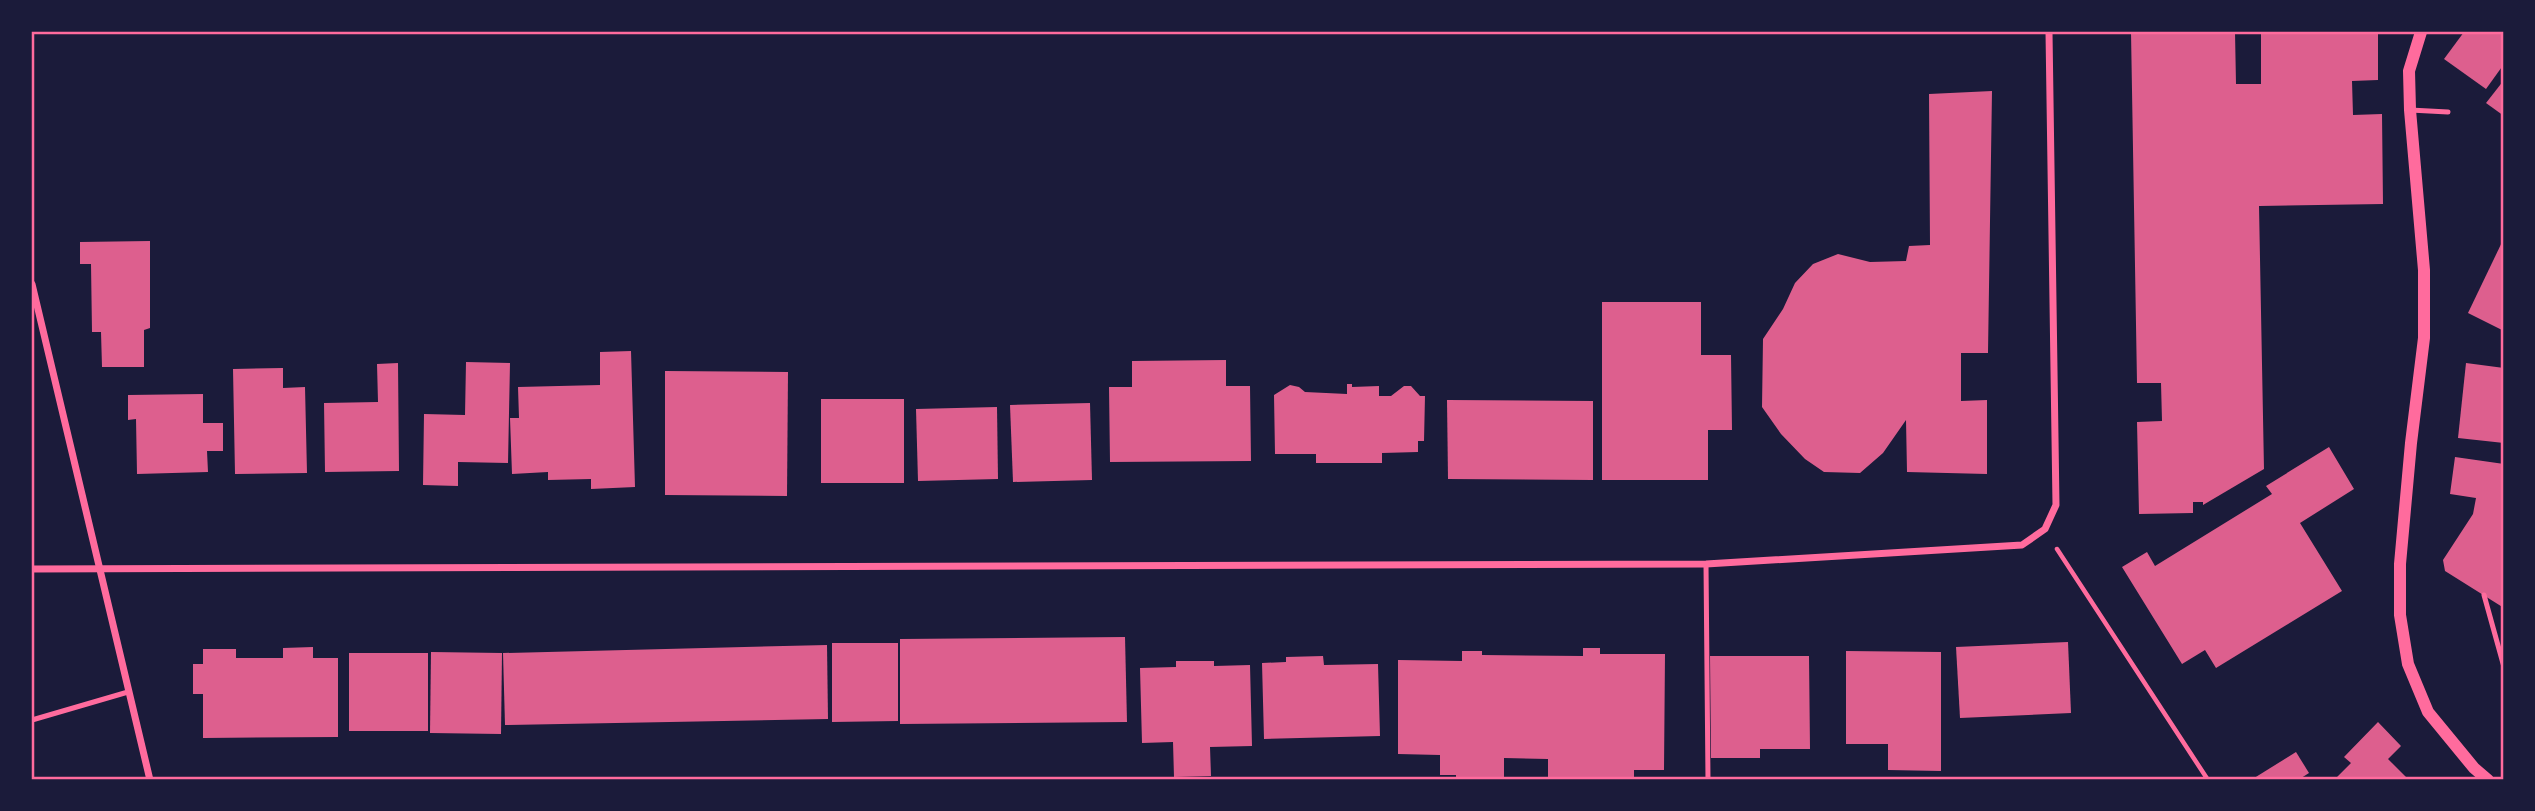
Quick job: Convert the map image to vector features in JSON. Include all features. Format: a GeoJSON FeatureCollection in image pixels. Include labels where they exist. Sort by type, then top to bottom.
{"type":"FeatureCollection","features":[{"type":"Feature","properties":{"kind":"street"},"geometry":{"type":"LineString","coordinates":[[32,569],[1706,565],[2022,545],[2045,529],[2056,505],[2049,32]]}},
{"type":"Feature","properties":{"kind":"street"},"geometry":{"type":"LineString","coordinates":[[2421,32],[2409,71],[2424,270],[2424,338],[2408,470],[2400,564],[2400,615],[2408,664],[2428,712],[2474,768],[2488,779]]}},
{"type":"Feature","properties":{"kind":"street"},"geometry":{"type":"LineString","coordinates":[[32,285],[150,779]]}},
{"type":"Feature","properties":{"kind":"lane"},"geometry":{"type":"LineString","coordinates":[[2410,110],[2448,112]]}},
{"type":"Feature","properties":{"kind":"lane"},"geometry":{"type":"LineString","coordinates":[[1706,565],[1708,779]]}},
{"type":"Feature","properties":{"kind":"lane"},"geometry":{"type":"LineString","coordinates":[[2484,595],[2504,667]]}},
{"type":"Feature","properties":{"kind":"lane"},"geometry":{"type":"LineString","coordinates":[[32,720],[128,692]]}},
{"type":"Feature","properties":{"kind":"path"},"geometry":{"type":"LineString","coordinates":[[2045,529],[2208,779]]}},
{"type":"Feature","properties":{"kind":"building"},"geometry":{"type":"Polygon","coordinates":[[[2131,32],[2235,32],[2236,84],[2261,84],[2261,32],[2378,32],[2378,80],[2352,81],[2353,115],[2382,114],[2383,204],[2259,206],[2264,469],[2203,505],[2203,502],[2193,502],[2193,513],[2139,514],[2137,422],[2162,421],[2161,383],[2137,383],[2131,32]]]}},
{"type":"Feature","properties":{"kind":"building"},"geometry":{"type":"Polygon","coordinates":[[[2464,32],[2504,32],[2504,64],[2486,89],[2444,59],[2464,32]]]}},
{"type":"Feature","properties":{"kind":"building"},"geometry":{"type":"Polygon","coordinates":[[[2504,80],[2504,116],[2486,103],[2504,80]]]}},
{"type":"Feature","properties":{"kind":"building"},"geometry":{"type":"Polygon","coordinates":[[[1992,91],[1988,353],[1961,353],[1961,401],[1987,400],[1987,474],[1907,472],[1906,420],[1883,453],[1860,473],[1824,472],[1805,459],[1781,434],[1762,407],[1763,339],[1783,309],[1795,283],[1813,264],[1838,254],[1870,262],[1906,261],[1909,246],[1930,245],[1929,94],[1992,91]]]}},
{"type":"Feature","properties":{"kind":"building"},"geometry":{"type":"Polygon","coordinates":[[[2504,238],[2504,331],[2468,313],[2504,238]]]}},
{"type":"Feature","properties":{"kind":"building"},"geometry":{"type":"Polygon","coordinates":[[[150,241],[150,328],[144,330],[144,367],[102,367],[101,332],[92,332],[91,264],[80,264],[80,242],[150,241]]]}},
{"type":"Feature","properties":{"kind":"building"},"geometry":{"type":"Polygon","coordinates":[[[1602,302],[1701,302],[1701,355],[1731,355],[1732,430],[1708,430],[1708,480],[1602,480],[1602,302]]]}},
{"type":"Feature","properties":{"kind":"building"},"geometry":{"type":"Polygon","coordinates":[[[631,351],[635,487],[591,489],[591,479],[548,480],[548,472],[512,474],[510,418],[519,418],[518,387],[600,385],[600,352],[631,351]]]}},
{"type":"Feature","properties":{"kind":"building"},"geometry":{"type":"Polygon","coordinates":[[[1226,360],[1226,386],[1250,386],[1251,461],[1110,462],[1109,387],[1132,387],[1132,361],[1226,360]]]}},
{"type":"Feature","properties":{"kind":"building"},"geometry":{"type":"Polygon","coordinates":[[[466,362],[510,363],[508,463],[458,462],[458,486],[423,485],[424,414],[465,415],[466,362]]]}},
{"type":"Feature","properties":{"kind":"building"},"geometry":{"type":"Polygon","coordinates":[[[398,363],[399,471],[325,472],[324,403],[378,402],[377,364],[398,363]]]}},
{"type":"Feature","properties":{"kind":"building"},"geometry":{"type":"Polygon","coordinates":[[[2466,363],[2504,368],[2504,443],[2458,438],[2466,363]]]}},
{"type":"Feature","properties":{"kind":"building"},"geometry":{"type":"Polygon","coordinates":[[[283,368],[283,388],[305,387],[307,473],[235,474],[233,369],[283,368]]]}},
{"type":"Feature","properties":{"kind":"building"},"geometry":{"type":"Polygon","coordinates":[[[665,371],[788,372],[787,496],[665,495],[665,371]]]}},
{"type":"Feature","properties":{"kind":"building"},"geometry":{"type":"Polygon","coordinates":[[[1347,384],[1352,384],[1352,387],[1379,386],[1379,396],[1391,396],[1404,386],[1411,386],[1420,396],[1425,396],[1424,441],[1418,441],[1418,452],[1382,453],[1382,463],[1316,463],[1316,454],[1275,454],[1274,395],[1290,385],[1305,392],[1347,394],[1347,384]]]}},
{"type":"Feature","properties":{"kind":"building"},"geometry":{"type":"Polygon","coordinates":[[[203,394],[203,423],[223,423],[223,451],[207,451],[208,472],[137,474],[136,419],[128,420],[128,395],[203,394]]]}},
{"type":"Feature","properties":{"kind":"building"},"geometry":{"type":"Polygon","coordinates":[[[821,399],[904,399],[904,483],[821,483],[821,399]]]}},
{"type":"Feature","properties":{"kind":"building"},"geometry":{"type":"Polygon","coordinates":[[[1447,400],[1593,401],[1593,480],[1448,479],[1447,400]]]}},
{"type":"Feature","properties":{"kind":"building"},"geometry":{"type":"Polygon","coordinates":[[[1090,403],[1092,480],[1013,482],[1010,405],[1090,403]]]}},
{"type":"Feature","properties":{"kind":"building"},"geometry":{"type":"Polygon","coordinates":[[[997,407],[998,479],[918,481],[916,409],[997,407]]]}},
{"type":"Feature","properties":{"kind":"building"},"geometry":{"type":"Polygon","coordinates":[[[2329,447],[2354,489],[2300,523],[2342,591],[2216,668],[2205,650],[2182,664],[2122,567],[2147,552],[2155,566],[2272,494],[2266,486],[2329,447]]]}},
{"type":"Feature","properties":{"kind":"building"},"geometry":{"type":"Polygon","coordinates":[[[2455,457],[2504,464],[2504,608],[2445,571],[2443,560],[2473,514],[2476,498],[2450,494],[2455,457]]]}},
{"type":"Feature","properties":{"kind":"building"},"geometry":{"type":"Polygon","coordinates":[[[1125,637],[1127,722],[900,724],[900,639],[1125,637]]]}},
{"type":"Feature","properties":{"kind":"building"},"geometry":{"type":"Polygon","coordinates":[[[2068,642],[2071,713],[1960,718],[1956,647],[2068,642]]]}},
{"type":"Feature","properties":{"kind":"building"},"geometry":{"type":"Polygon","coordinates":[[[832,643],[898,643],[898,721],[832,722],[832,643]]]}},
{"type":"Feature","properties":{"kind":"building"},"geometry":{"type":"Polygon","coordinates":[[[827,645],[828,719],[505,725],[503,653],[827,645]]]}},
{"type":"Feature","properties":{"kind":"building"},"geometry":{"type":"Polygon","coordinates":[[[313,647],[313,658],[338,658],[338,737],[203,738],[203,694],[193,694],[193,664],[203,664],[203,649],[236,649],[236,658],[283,658],[283,648],[313,647]]]}},
{"type":"Feature","properties":{"kind":"building"},"geometry":{"type":"Polygon","coordinates":[[[1583,648],[1600,648],[1600,654],[1665,654],[1664,770],[1634,770],[1634,777],[1548,780],[1548,759],[1504,758],[1504,780],[1456,780],[1456,775],[1440,775],[1440,755],[1398,754],[1398,660],[1462,661],[1462,651],[1482,651],[1482,655],[1583,656],[1583,648]]]}},
{"type":"Feature","properties":{"kind":"building"},"geometry":{"type":"Polygon","coordinates":[[[1846,651],[1941,652],[1941,771],[1888,770],[1888,744],[1846,744],[1846,651]]]}},
{"type":"Feature","properties":{"kind":"building"},"geometry":{"type":"Polygon","coordinates":[[[431,652],[502,653],[501,734],[430,733],[431,652]]]}},
{"type":"Feature","properties":{"kind":"building"},"geometry":{"type":"Polygon","coordinates":[[[349,653],[428,653],[428,731],[349,731],[349,653]]]}},
{"type":"Feature","properties":{"kind":"building"},"geometry":{"type":"Polygon","coordinates":[[[1323,656],[1324,665],[1378,664],[1380,736],[1264,739],[1262,663],[1286,662],[1286,657],[1323,656]]]}},
{"type":"Feature","properties":{"kind":"building"},"geometry":{"type":"Polygon","coordinates":[[[1710,656],[1809,656],[1810,749],[1760,749],[1760,758],[1711,758],[1710,656]]]}},
{"type":"Feature","properties":{"kind":"building"},"geometry":{"type":"Polygon","coordinates":[[[1176,661],[1214,661],[1214,666],[1250,665],[1252,746],[1210,747],[1211,776],[1174,777],[1173,742],[1142,743],[1140,668],[1176,667],[1176,661]]]}},
{"type":"Feature","properties":{"kind":"building"},"geometry":{"type":"Polygon","coordinates":[[[2378,722],[2401,746],[2388,759],[2409,780],[2340,780],[2337,777],[2351,763],[2344,757],[2378,722]]]}},
{"type":"Feature","properties":{"kind":"building"},"geometry":{"type":"Polygon","coordinates":[[[2296,752],[2309,773],[2298,780],[2251,780],[2296,752]]]}}]}
